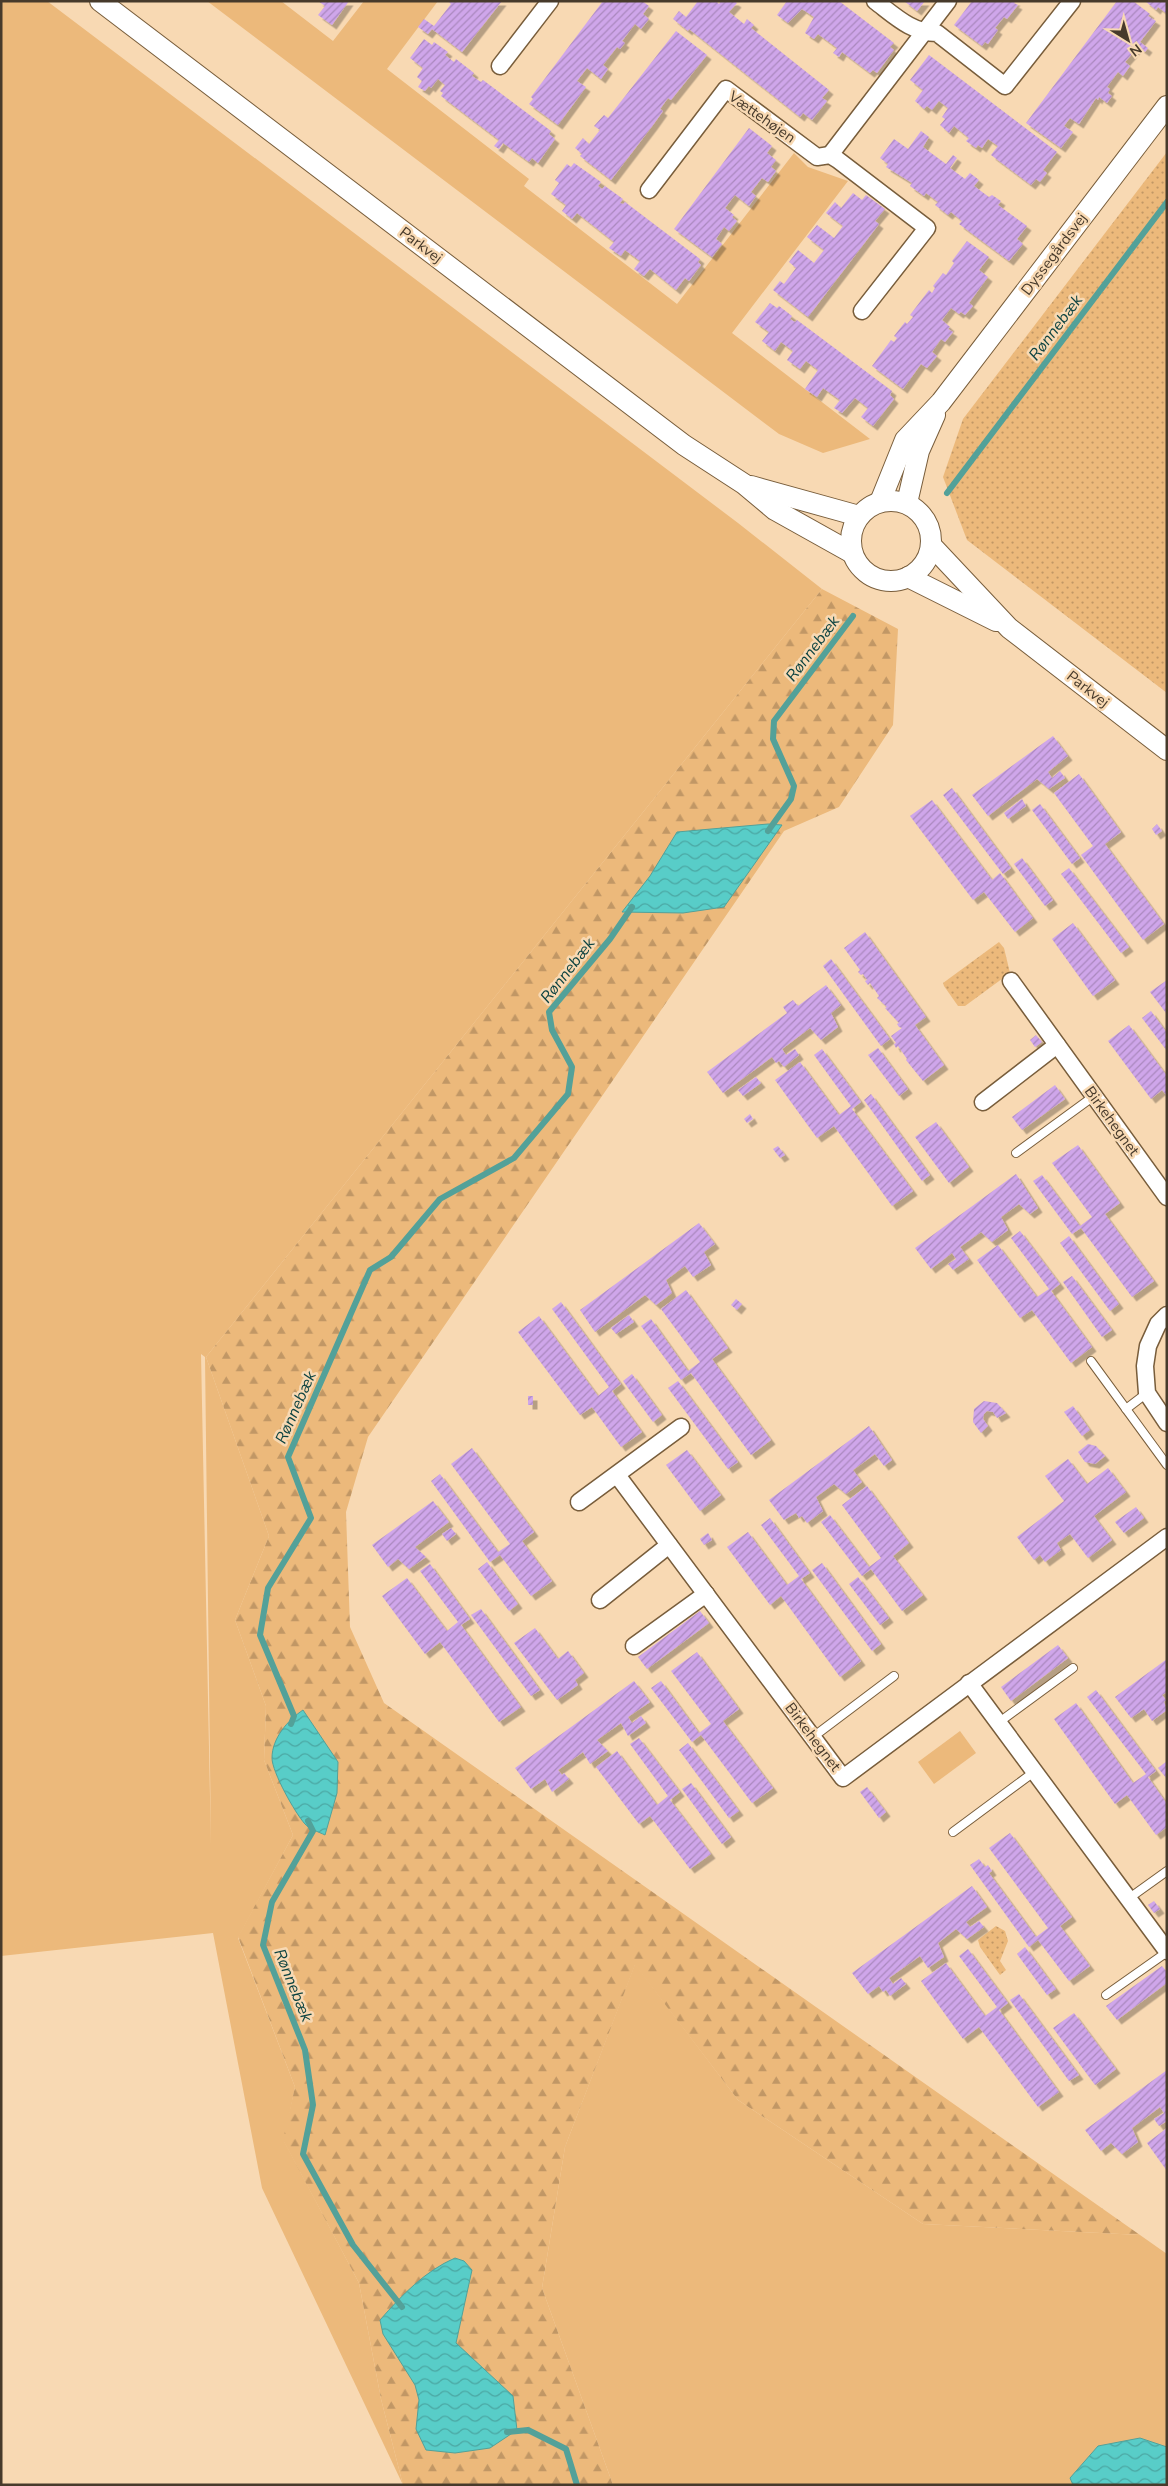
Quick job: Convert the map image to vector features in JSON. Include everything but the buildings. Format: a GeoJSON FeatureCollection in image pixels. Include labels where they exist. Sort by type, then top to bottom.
{"type":"FeatureCollection","features":[{"type":"Feature","properties":{"kind":"street","name":"Parkvej"},"geometry":{"type":"LineString","coordinates":[[100,1],[684,445],[744,484],[775,510],[852,552]]}},
{"type":"Feature","properties":{"kind":"street"},"geometry":{"type":"LineString","coordinates":[[500,66],[550,1]]}},
{"type":"Feature","properties":{"kind":"street"},"geometry":{"type":"LineString","coordinates":[[875,1],[913,29],[924,33],[937,33],[1005,86],[1072,1]]}},
{"type":"Feature","properties":{"kind":"street"},"geometry":{"type":"LineString","coordinates":[[830,155],[948,1]]}},
{"type":"Feature","properties":{"kind":"street","name":"Vættehøjen"},"geometry":{"type":"LineString","coordinates":[[649,190],[726,89],[817,157],[830,155],[927,228],[862,311]]}},
{"type":"Feature","properties":{"kind":"street","name":"Dyssegårdsvej"},"geometry":{"type":"LineString","coordinates":[[880,502],[905,440],[941,402],[1167,106]]}},
{"type":"Feature","properties":{"kind":"street","name":"Dyssegårdsvej"},"geometry":{"type":"LineString","coordinates":[[907,503],[919,451],[941,402]]}},
{"type":"Feature","properties":{"kind":"street","name":"Parkvej"},"geometry":{"type":"LineString","coordinates":[[744,484],[859,516]]}},
{"type":"Feature","properties":{"kind":"street"},"geometry":{"type":"LineString","coordinates":[[894,500],[907,503],[923,516],[931,535],[931,545],[924,564],[908,578],[889,581],[870,576],[862,570],[852,552],[851,533],[859,516],[868,507],[880,502],[894,500]]}},
{"type":"Feature","properties":{"kind":"street","name":"Parkvej"},"geometry":{"type":"LineString","coordinates":[[931,545],[1009,628],[1167,750]]}},
{"type":"Feature","properties":{"kind":"street","name":"Parkvej"},"geometry":{"type":"LineString","coordinates":[[908,578],[1009,628]]}},
{"type":"Feature","properties":{"kind":"street","name":"Birkehegnet"},"geometry":{"type":"LineString","coordinates":[[1011,981],[1167,1197]]}},
{"type":"Feature","properties":{"kind":"street"},"geometry":{"type":"LineString","coordinates":[[983,1102],[1057,1046]]}},
{"type":"Feature","properties":{"kind":"street"},"geometry":{"type":"LineString","coordinates":[[1167,1315],[1158,1324],[1148,1346],[1145,1366],[1147,1393],[1167,1423]]}},
{"type":"Feature","properties":{"kind":"street"},"geometry":{"type":"LineString","coordinates":[[579,1502],[681,1427]]}},
{"type":"Feature","properties":{"kind":"street","name":"Birkehegnet"},"geometry":{"type":"LineString","coordinates":[[617,1475],[843,1778],[1167,1537]]}},
{"type":"Feature","properties":{"kind":"street"},"geometry":{"type":"LineString","coordinates":[[600,1600],[669,1545]]}},
{"type":"Feature","properties":{"kind":"street"},"geometry":{"type":"LineString","coordinates":[[634,1646],[706,1594]]}},
{"type":"Feature","properties":{"kind":"street"},"geometry":{"type":"LineString","coordinates":[[969,1683],[1167,1952]]}},
{"type":"Feature","properties":{"kind":"lane"},"geometry":{"type":"LineString","coordinates":[[1016,1153],[1094,1096]]}},
{"type":"Feature","properties":{"kind":"lane"},"geometry":{"type":"LineString","coordinates":[[1091,1361],[1167,1464]]}},
{"type":"Feature","properties":{"kind":"lane"},"geometry":{"type":"LineString","coordinates":[[1126,1409],[1147,1393]]}},
{"type":"Feature","properties":{"kind":"lane"},"geometry":{"type":"LineString","coordinates":[[998,1723],[1073,1668]]}},
{"type":"Feature","properties":{"kind":"lane"},"geometry":{"type":"LineString","coordinates":[[813,1737],[894,1676]]}},
{"type":"Feature","properties":{"kind":"lane"},"geometry":{"type":"LineString","coordinates":[[952,1832],[1034,1772]]}},
{"type":"Feature","properties":{"kind":"lane"},"geometry":{"type":"LineString","coordinates":[[1128,1899],[1167,1871]]}},
{"type":"Feature","properties":{"kind":"lane"},"geometry":{"type":"LineString","coordinates":[[1106,1995],[1167,1952]]}},
{"type":"Feature","properties":{"kind":"green space"},"geometry":{"type":"Polygon","coordinates":[[[1,1],[47,1],[738,523],[822,589],[206,1357],[269,1536],[235,1620],[266,1706],[264,1760],[293,1835],[238,1938],[295,2087],[284,2141],[359,2283],[381,2399],[403,2485],[262,2188],[213,1933],[1,1956],[1,1]],[[201,1354],[211,1846],[205,1357],[201,1354]]]}},
{"type":"Feature","properties":{"kind":"green space"},"geometry":{"type":"Polygon","coordinates":[[[207,1],[281,1],[333,41],[364,1],[438,1],[387,69],[529,179],[524,186],[677,304],[794,153],[808,167],[848,181],[732,333],[870,439],[823,453],[779,434],[207,1]]]}},
{"type":"Feature","properties":{"kind":"green space"},"geometry":{"type":"Polygon","coordinates":[[[1167,152],[1167,693],[967,540],[943,477],[963,419],[1167,152]]]}},
{"type":"Feature","properties":{"kind":"green space"},"geometry":{"type":"Polygon","coordinates":[[[822,589],[898,629],[893,725],[839,807],[784,831],[368,1437],[346,1512],[350,1627],[384,1703],[1140,2235],[923,2224],[738,2100],[635,1965],[565,2147],[542,2288],[613,2485],[403,2485],[381,2399],[359,2283],[283,2140],[295,2087],[238,1937],[293,1835],[264,1760],[266,1706],[235,1620],[269,1536],[206,1357],[822,589]]]}},
{"type":"Feature","properties":{"kind":"green space"},"geometry":{"type":"Polygon","coordinates":[[[999,942],[1004,948],[1010,973],[965,1006],[958,1006],[943,983],[999,942]]]}},
{"type":"Feature","properties":{"kind":"green space"},"geometry":{"type":"Polygon","coordinates":[[[960,1731],[976,1753],[934,1784],[918,1762],[960,1731]]]}},
{"type":"Feature","properties":{"kind":"green space"},"geometry":{"type":"Polygon","coordinates":[[[996,1926],[1005,1931],[1008,1941],[1000,1961],[1006,1970],[1000,1975],[980,1947],[978,1940],[996,1926]]]}},
{"type":"Feature","properties":{"kind":"green space"},"geometry":{"type":"Polygon","coordinates":[[[635,1964],[738,2100],[923,2224],[1140,2235],[1167,2254],[1167,2485],[613,2485],[542,2288],[565,2147],[635,1964]]]}},
{"type":"Feature","properties":{"kind":"water"},"geometry":{"type":"Polygon","coordinates":[[[768,824],[782,825],[724,907],[683,913],[622,912],[650,876],[677,832],[768,824]]]}},
{"type":"Feature","properties":{"kind":"water"},"geometry":{"type":"Polygon","coordinates":[[[303,1710],[338,1762],[337,1793],[325,1835],[309,1827],[301,1819],[290,1802],[273,1764],[273,1751],[278,1737],[287,1724],[303,1710]]]}},
{"type":"Feature","properties":{"kind":"water"},"geometry":{"type":"Polygon","coordinates":[[[455,2258],[464,2261],[472,2270],[456,2343],[513,2396],[517,2430],[490,2448],[455,2453],[426,2450],[416,2429],[419,2400],[415,2385],[383,2334],[380,2320],[405,2293],[424,2277],[455,2258]]]}},
{"type":"Feature","properties":{"kind":"water"},"geometry":{"type":"Polygon","coordinates":[[[1140,2438],[1167,2447],[1167,2485],[1073,2485],[1070,2478],[1098,2446],[1140,2438]]]}},
{"type":"Feature","properties":{"kind":"waterway","name":"Rønnebæk"},"geometry":{"type":"LineString","coordinates":[[947,493],[1167,202]]}},
{"type":"Feature","properties":{"kind":"waterway","name":"Rønnebæk"},"geometry":{"type":"LineString","coordinates":[[768,831],[791,799],[794,786],[773,739],[774,721],[853,616]]}},
{"type":"Feature","properties":{"kind":"waterway","name":"Rønnebæk"},"geometry":{"type":"LineString","coordinates":[[291,1724],[294,1716],[260,1635],[268,1588],[311,1518],[288,1457],[370,1270],[391,1257],[440,1199],[514,1158],[568,1094],[572,1067],[552,1030],[549,1012],[610,939],[632,907]]}},
{"type":"Feature","properties":{"kind":"waterway","name":"Rønnebæk"},"geometry":{"type":"LineString","coordinates":[[308,1821],[313,1831],[272,1902],[263,1945],[305,2050],[313,2105],[303,2154],[353,2245],[402,2307]]}},
{"type":"Feature","properties":{"kind":"waterway","name":"Rønnebæk"},"geometry":{"type":"LineString","coordinates":[[507,2432],[528,2430],[566,2449],[577,2485]]}}]}
